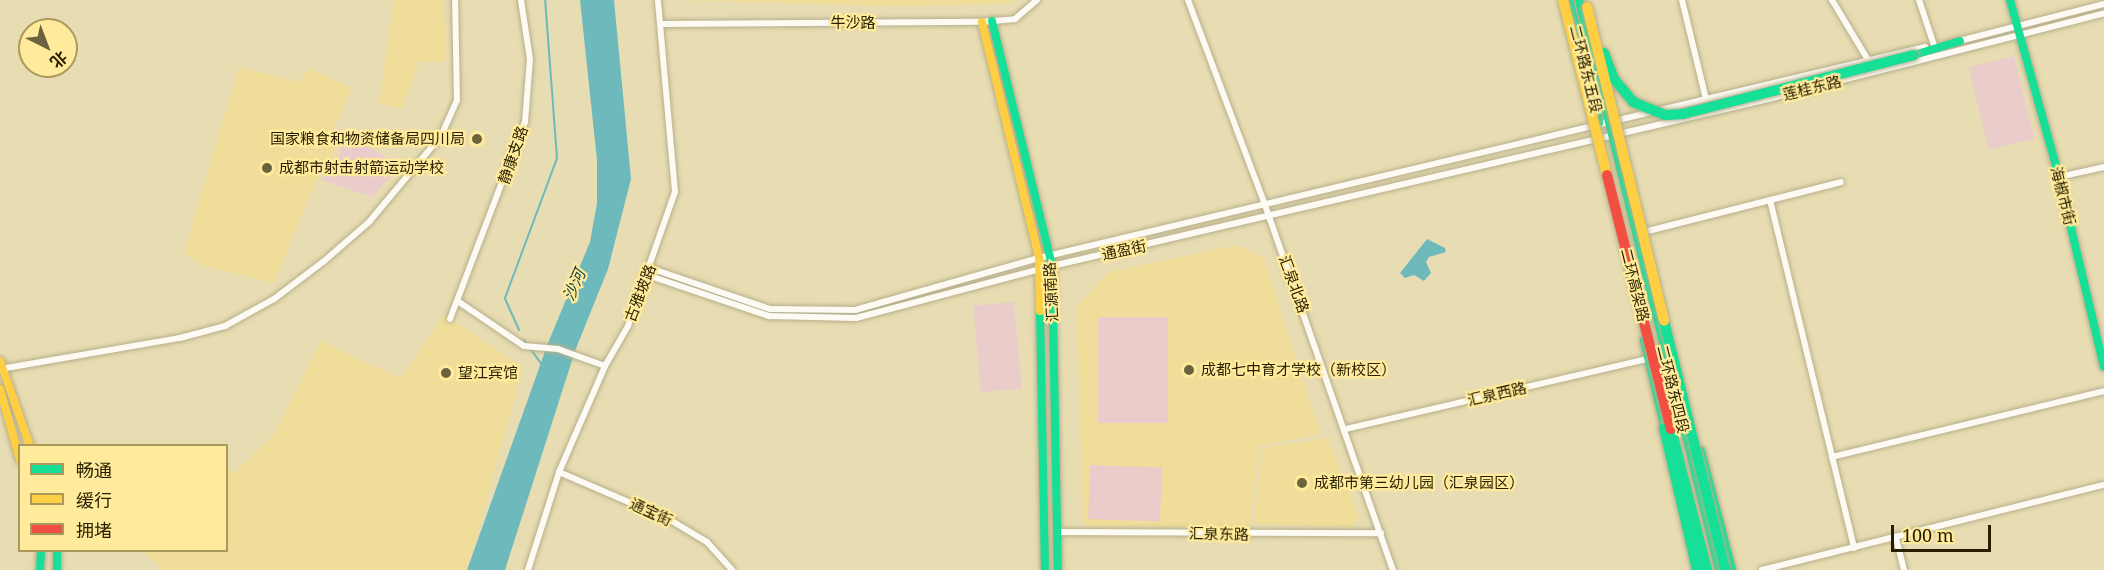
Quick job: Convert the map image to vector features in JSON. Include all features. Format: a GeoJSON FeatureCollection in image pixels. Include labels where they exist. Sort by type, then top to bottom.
{"type":"FeatureCollection","features":[{"type":"Feature","properties":{"kind":"main road","name":"二环高架路"},"geometry":{"type":"LineString","coordinates":[[1563,0],[1651,359],[1707,570]]}},
{"type":"Feature","properties":{"kind":"main road","name":"二环路东五段"},"geometry":{"type":"LineString","coordinates":[[1569,0],[1605,124]]}},
{"type":"Feature","properties":{"kind":"main road","name":"海椒市街"},"geometry":{"type":"LineString","coordinates":[[2010,0],[2100,328],[2104,367]]}},
{"type":"Feature","properties":{"kind":"main road"},"geometry":{"type":"LineString","coordinates":[[1584,2],[1614,79],[1623,92],[1643,108],[1666,115],[1683,114],[1914,55],[1960,41]]}},
{"type":"Feature","properties":{"kind":"main road","name":"二环高架路"},"geometry":{"type":"LineString","coordinates":[[1584,2],[1725,570]]}},
{"type":"Feature","properties":{"kind":"main road","name":"二环路东五段"},"geometry":{"type":"LineString","coordinates":[[1584,2],[1608,138]]}},
{"type":"Feature","properties":{"kind":"main road","name":"汇源南路"},"geometry":{"type":"LineString","coordinates":[[987,21],[1045,263],[1058,570]]}},
{"type":"Feature","properties":{"kind":"main road","name":"二环路东四段"},"geometry":{"type":"LineString","coordinates":[[1608,138],[1651,359]]}},
{"type":"Feature","properties":{"kind":"main road","name":"二环路东四段"},"geometry":{"type":"LineString","coordinates":[[1608,138],[1636,234],[1719,570]]}},
{"type":"Feature","properties":{"kind":"main road","name":"汇源南路"},"geometry":{"type":"LineString","coordinates":[[1045,263],[1045,570]]}},
{"type":"Feature","properties":{"kind":"main road"},"geometry":{"type":"LineString","coordinates":[[1665,355],[1687,395],[1731,570]]}},
{"type":"Feature","properties":{"kind":"main road"},"geometry":{"type":"LineString","coordinates":[[1651,359],[1670,463],[1699,570]]}},
{"type":"Feature","properties":{"kind":"main road"},"geometry":{"type":"LineString","coordinates":[[1,366],[29,444]]}},
{"type":"Feature","properties":{"kind":"main road"},"geometry":{"type":"LineString","coordinates":[[0,389],[18,453]]}},
{"type":"Feature","properties":{"kind":"main road"},"geometry":{"type":"LineString","coordinates":[[40,570],[41,552]]}},
{"type":"Feature","properties":{"kind":"main road"},"geometry":{"type":"LineString","coordinates":[[57,552],[57,570]]}},
{"type":"Feature","properties":{"kind":"street"},"geometry":{"type":"LineString","coordinates":[[1,366],[180,338],[225,326],[274,299],[323,261],[369,222],[441,136],[457,100],[455,0]]}},
{"type":"Feature","properties":{"kind":"street","name":"静康支路"},"geometry":{"type":"LineString","coordinates":[[450,319],[459,302],[459,293],[525,122],[530,58],[521,0]]}},
{"type":"Feature","properties":{"kind":"street","name":"古雅坡路"},"geometry":{"type":"LineString","coordinates":[[528,570],[559,472],[604,366],[628,326],[649,272],[675,192],[662,24],[658,0]]}},
{"type":"Feature","properties":{"kind":"street","name":"牛沙路"},"geometry":{"type":"LineString","coordinates":[[662,24],[987,21],[1015,19],[1038,0]]}},
{"type":"Feature","properties":{"kind":"street","name":"汇泉北路"},"geometry":{"type":"LineString","coordinates":[[1188,0],[1270,218],[1394,570]]}},
{"type":"Feature","properties":{"kind":"street"},"geometry":{"type":"LineString","coordinates":[[1682,0],[1706,99]]}},
{"type":"Feature","properties":{"kind":"street"},"geometry":{"type":"LineString","coordinates":[[1832,0],[1868,60]]}},
{"type":"Feature","properties":{"kind":"street"},"geometry":{"type":"LineString","coordinates":[[1919,0],[1934,45]]}},
{"type":"Feature","properties":{"kind":"street"},"geometry":{"type":"LineString","coordinates":[[2019,31],[2104,4]]}},
{"type":"Feature","properties":{"kind":"street"},"geometry":{"type":"LineString","coordinates":[[2019,31],[2104,13]]}},
{"type":"Feature","properties":{"kind":"street","name":"莲桂东路"},"geometry":{"type":"LineString","coordinates":[[1605,124],[1934,45],[2019,31]]}},
{"type":"Feature","properties":{"kind":"street","name":"莲桂东路"},"geometry":{"type":"LineString","coordinates":[[1608,138],[2019,31]]}},
{"type":"Feature","properties":{"kind":"street","name":"通盈街"},"geometry":{"type":"LineString","coordinates":[[649,272],[770,309],[855,310],[1265,205],[1605,124]]}},
{"type":"Feature","properties":{"kind":"street","name":"通盈街"},"geometry":{"type":"LineString","coordinates":[[649,272],[769,316],[856,318],[1045,263],[1270,218],[1608,138]]}},
{"type":"Feature","properties":{"kind":"street"},"geometry":{"type":"LineString","coordinates":[[2059,177],[2104,167]]}},
{"type":"Feature","properties":{"kind":"street"},"geometry":{"type":"LineString","coordinates":[[1636,234],[1841,182]]}},
{"type":"Feature","properties":{"kind":"street"},"geometry":{"type":"LineString","coordinates":[[1770,200],[1854,548]]}},
{"type":"Feature","properties":{"kind":"street"},"geometry":{"type":"LineString","coordinates":[[459,302],[524,346],[558,349],[604,366]]}},
{"type":"Feature","properties":{"kind":"street","name":"汇泉西路"},"geometry":{"type":"LineString","coordinates":[[1346,429],[1651,359]]}},
{"type":"Feature","properties":{"kind":"street"},"geometry":{"type":"LineString","coordinates":[[1832,457],[2104,391]]}},
{"type":"Feature","properties":{"kind":"street","name":"通宝街"},"geometry":{"type":"LineString","coordinates":[[559,472],[672,521],[707,542],[732,570]]}},
{"type":"Feature","properties":{"kind":"street"},"geometry":{"type":"LineString","coordinates":[[1762,570],[2104,485]]}},
{"type":"Feature","properties":{"kind":"street","name":"汇泉东路"},"geometry":{"type":"LineString","coordinates":[[1057,532],[1381,533]]}},
{"type":"Feature","properties":{"kind":"street"},"geometry":{"type":"LineString","coordinates":[[1896,537],[1904,570]]}},
{"type":"Feature","properties":{"kind":"shaded area"},"geometry":{"type":"Polygon","coordinates":[[[394,0],[444,0],[446,62],[419,61],[402,109],[379,103],[394,0]]]}},
{"type":"Feature","properties":{"kind":"shaded area"},"geometry":{"type":"Polygon","coordinates":[[[673,0],[1016,0],[1005,4],[890,6],[673,0]]]}},
{"type":"Feature","properties":{"kind":"shaded area"},"geometry":{"type":"Polygon","coordinates":[[[2014,56],[2035,138],[1989,150],[1968,67],[2014,56]]]}},
{"type":"Feature","properties":{"kind":"shaded area","name":"成都市射击射箭运动学校"},"geometry":{"type":"Polygon","coordinates":[[[239,67],[299,82],[308,68],[351,88],[334,127],[334,155],[316,181],[274,283],[201,265],[184,252],[239,67]]]}},
{"type":"Feature","properties":{"kind":"shaded area"},"geometry":{"type":"Polygon","coordinates":[[[337,127],[400,166],[372,197],[321,180],[340,154],[337,127]]]}},
{"type":"Feature","properties":{"kind":"shaded area","name":"成都七中育才学校（新校区）"},"geometry":{"type":"Polygon","coordinates":[[[1237,245],[1264,259],[1320,434],[1259,446],[1250,528],[1083,526],[1077,306],[1109,272],[1237,245]]]}},
{"type":"Feature","properties":{"kind":"shaded area"},"geometry":{"type":"Polygon","coordinates":[[[1014,302],[1022,389],[981,392],[973,306],[1014,302]]]}},
{"type":"Feature","properties":{"kind":"shaded area","name":"望江宾馆"},"geometry":{"type":"Polygon","coordinates":[[[444,315],[523,367],[467,570],[163,570],[144,552],[228,552],[228,470],[234,473],[274,434],[321,341],[401,379],[444,315]]]}},
{"type":"Feature","properties":{"kind":"shaded area"},"geometry":{"type":"Polygon","coordinates":[[[1098,317],[1168,317],[1168,423],[1098,423],[1098,317]]]}},
{"type":"Feature","properties":{"kind":"shaded area","name":"成都市第三幼儿园（汇泉园区）"},"geometry":{"type":"Polygon","coordinates":[[[1328,438],[1359,518],[1353,527],[1254,524],[1262,448],[1328,438]]]}},
{"type":"Feature","properties":{"kind":"shaded area"},"geometry":{"type":"Polygon","coordinates":[[[1090,465],[1162,468],[1160,521],[1088,519],[1090,465]]]}},
{"type":"Feature","properties":{"kind":"water","name":"沙河"},"geometry":{"type":"Polygon","coordinates":[[[580,0],[614,0],[631,179],[608,269],[575,351],[505,570],[467,570],[548,343],[590,242],[597,203],[597,160],[580,0]]]}},
{"type":"Feature","properties":{"kind":"water"},"geometry":{"type":"Polygon","coordinates":[[[1427,239],[1445,248],[1446,252],[1429,257],[1426,262],[1431,273],[1424,281],[1414,275],[1405,278],[1400,273],[1427,239]]]}},
{"type":"Feature","properties":{"kind":"waterway"},"geometry":{"type":"LineString","coordinates":[[519,330],[505,298],[557,158],[545,0]]}},
{"type":"Feature","properties":{"kind":"waterway"},"geometry":{"type":"LineString","coordinates":[[524,340],[542,365]]}},
{"type":"Feature","properties":{"kind":"traffic: fast"},"geometry":{"type":"LineString","coordinates":[[1569,0],[1599,122]]}},
{"type":"Feature","properties":{"kind":"traffic: fast"},"geometry":{"type":"LineString","coordinates":[[1579,0],[1719,570]]}},
{"type":"Feature","properties":{"kind":"traffic: fast"},"geometry":{"type":"LineString","coordinates":[[2010,0],[2059,177],[2104,367]]}},
{"type":"Feature","properties":{"kind":"traffic: fast"},"geometry":{"type":"LineString","coordinates":[[992,21],[1052,266],[1058,570]]}},
{"type":"Feature","properties":{"kind":"traffic: fast"},"geometry":{"type":"LineString","coordinates":[[1914,55],[1960,41]]}},
{"type":"Feature","properties":{"kind":"traffic: fast"},"geometry":{"type":"LineString","coordinates":[[1604,53],[1614,79],[1633,102],[1666,115],[1683,114],[1914,55]]}},
{"type":"Feature","properties":{"kind":"traffic: fast"},"geometry":{"type":"LineString","coordinates":[[1040,311],[1045,570]]}},
{"type":"Feature","properties":{"kind":"traffic: fast"},"geometry":{"type":"LineString","coordinates":[[1664,321],[1725,570]]}},
{"type":"Feature","properties":{"kind":"traffic: fast"},"geometry":{"type":"LineString","coordinates":[[1644,340],[1666,433]]}},
{"type":"Feature","properties":{"kind":"traffic: fast"},"geometry":{"type":"LineString","coordinates":[[1665,355],[1675,374]]}},
{"type":"Feature","properties":{"kind":"traffic: fast"},"geometry":{"type":"LineString","coordinates":[[1664,428],[1697,570]]}},
{"type":"Feature","properties":{"kind":"traffic: fast"},"geometry":{"type":"LineString","coordinates":[[1671,429],[1707,570]]}},
{"type":"Feature","properties":{"kind":"traffic: fast"},"geometry":{"type":"LineString","coordinates":[[1701,451],[1732,570]]}},
{"type":"Feature","properties":{"kind":"traffic: fast"},"geometry":{"type":"LineString","coordinates":[[40,570],[41,552]]}},
{"type":"Feature","properties":{"kind":"traffic: fast"},"geometry":{"type":"LineString","coordinates":[[57,552],[57,570]]}},
{"type":"Feature","properties":{"kind":"traffic: slow"},"geometry":{"type":"LineString","coordinates":[[1563,0],[1607,175]]}},
{"type":"Feature","properties":{"kind":"traffic: slow"},"geometry":{"type":"LineString","coordinates":[[1587,7],[1664,321]]}},
{"type":"Feature","properties":{"kind":"traffic: slow"},"geometry":{"type":"LineString","coordinates":[[982,22],[1039,258],[1040,311]]}},
{"type":"Feature","properties":{"kind":"traffic: slow"},"geometry":{"type":"LineString","coordinates":[[0,361],[29,444]]}},
{"type":"Feature","properties":{"kind":"traffic: slow"},"geometry":{"type":"LineString","coordinates":[[0,389],[18,453]]}},
{"type":"Feature","properties":{"kind":"traffic: jam"},"geometry":{"type":"LineString","coordinates":[[1607,175],[1671,429]]}},
{"type":"Feature","properties":{"kind":"place","name":"国家粮食和物资储备局四川局"},"geometry":{"type":"Point","coordinates":[477,139]}},
{"type":"Feature","properties":{"kind":"place","name":"成都市射击射箭运动学校"},"geometry":{"type":"Point","coordinates":[267,168]}},
{"type":"Feature","properties":{"kind":"place","name":"成都七中育才学校（新校区）"},"geometry":{"type":"Point","coordinates":[1189,370]}},
{"type":"Feature","properties":{"kind":"place","name":"望江宾馆"},"geometry":{"type":"Point","coordinates":[446,373]}},
{"type":"Feature","properties":{"kind":"place","name":"成都市第三幼儿园（汇泉园区）"},"geometry":{"type":"Point","coordinates":[1302,483]}}]}
